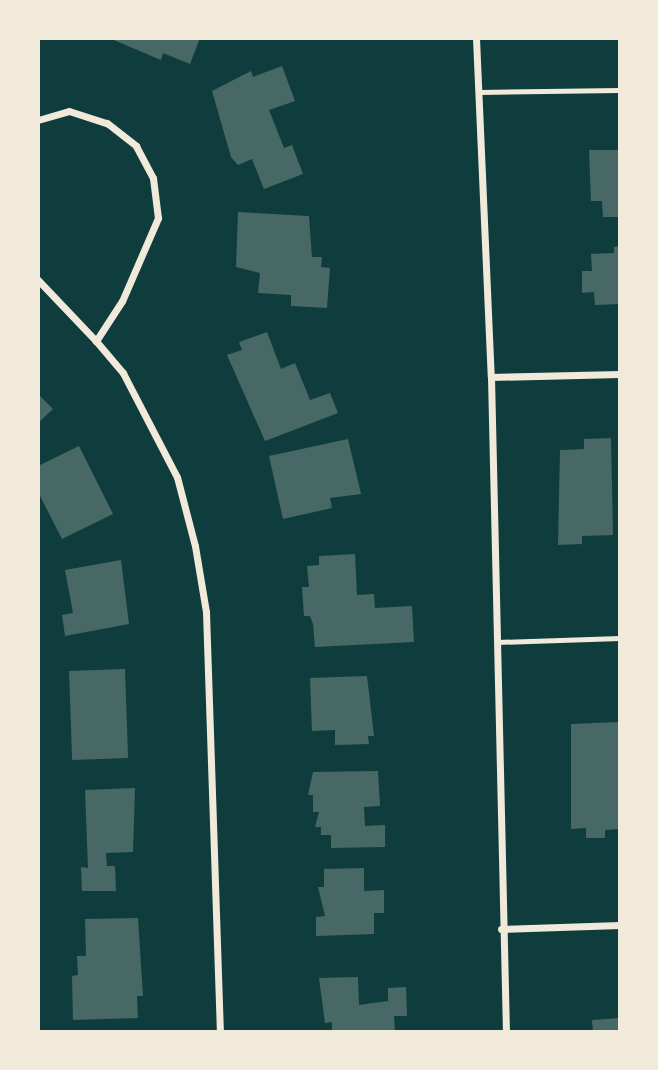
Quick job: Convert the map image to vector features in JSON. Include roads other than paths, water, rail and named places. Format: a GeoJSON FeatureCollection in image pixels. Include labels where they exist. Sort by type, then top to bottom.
{"type":"FeatureCollection","features":[{"type":"Feature","properties":{"kind":"street"},"geometry":{"type":"LineString","coordinates":[[476,38],[491,377],[501,929],[506,1031]]}},
{"type":"Feature","properties":{"kind":"street"},"geometry":{"type":"LineString","coordinates":[[38,120],[69,111],[107,123],[136,146],[153,178],[158,218],[154,230],[122,301],[96,341]]}},
{"type":"Feature","properties":{"kind":"street"},"geometry":{"type":"LineString","coordinates":[[38,280],[123,373],[177,477],[195,546],[206,612],[220,1031]]}},
{"type":"Feature","properties":{"kind":"street"},"geometry":{"type":"LineString","coordinates":[[491,377],[620,374]]}},
{"type":"Feature","properties":{"kind":"street"},"geometry":{"type":"LineString","coordinates":[[501,929],[620,925]]}},
{"type":"Feature","properties":{"kind":"lane"},"geometry":{"type":"LineString","coordinates":[[478,92],[620,90]]}},
{"type":"Feature","properties":{"kind":"lane"},"geometry":{"type":"LineString","coordinates":[[496,642],[620,638]]}}]}
